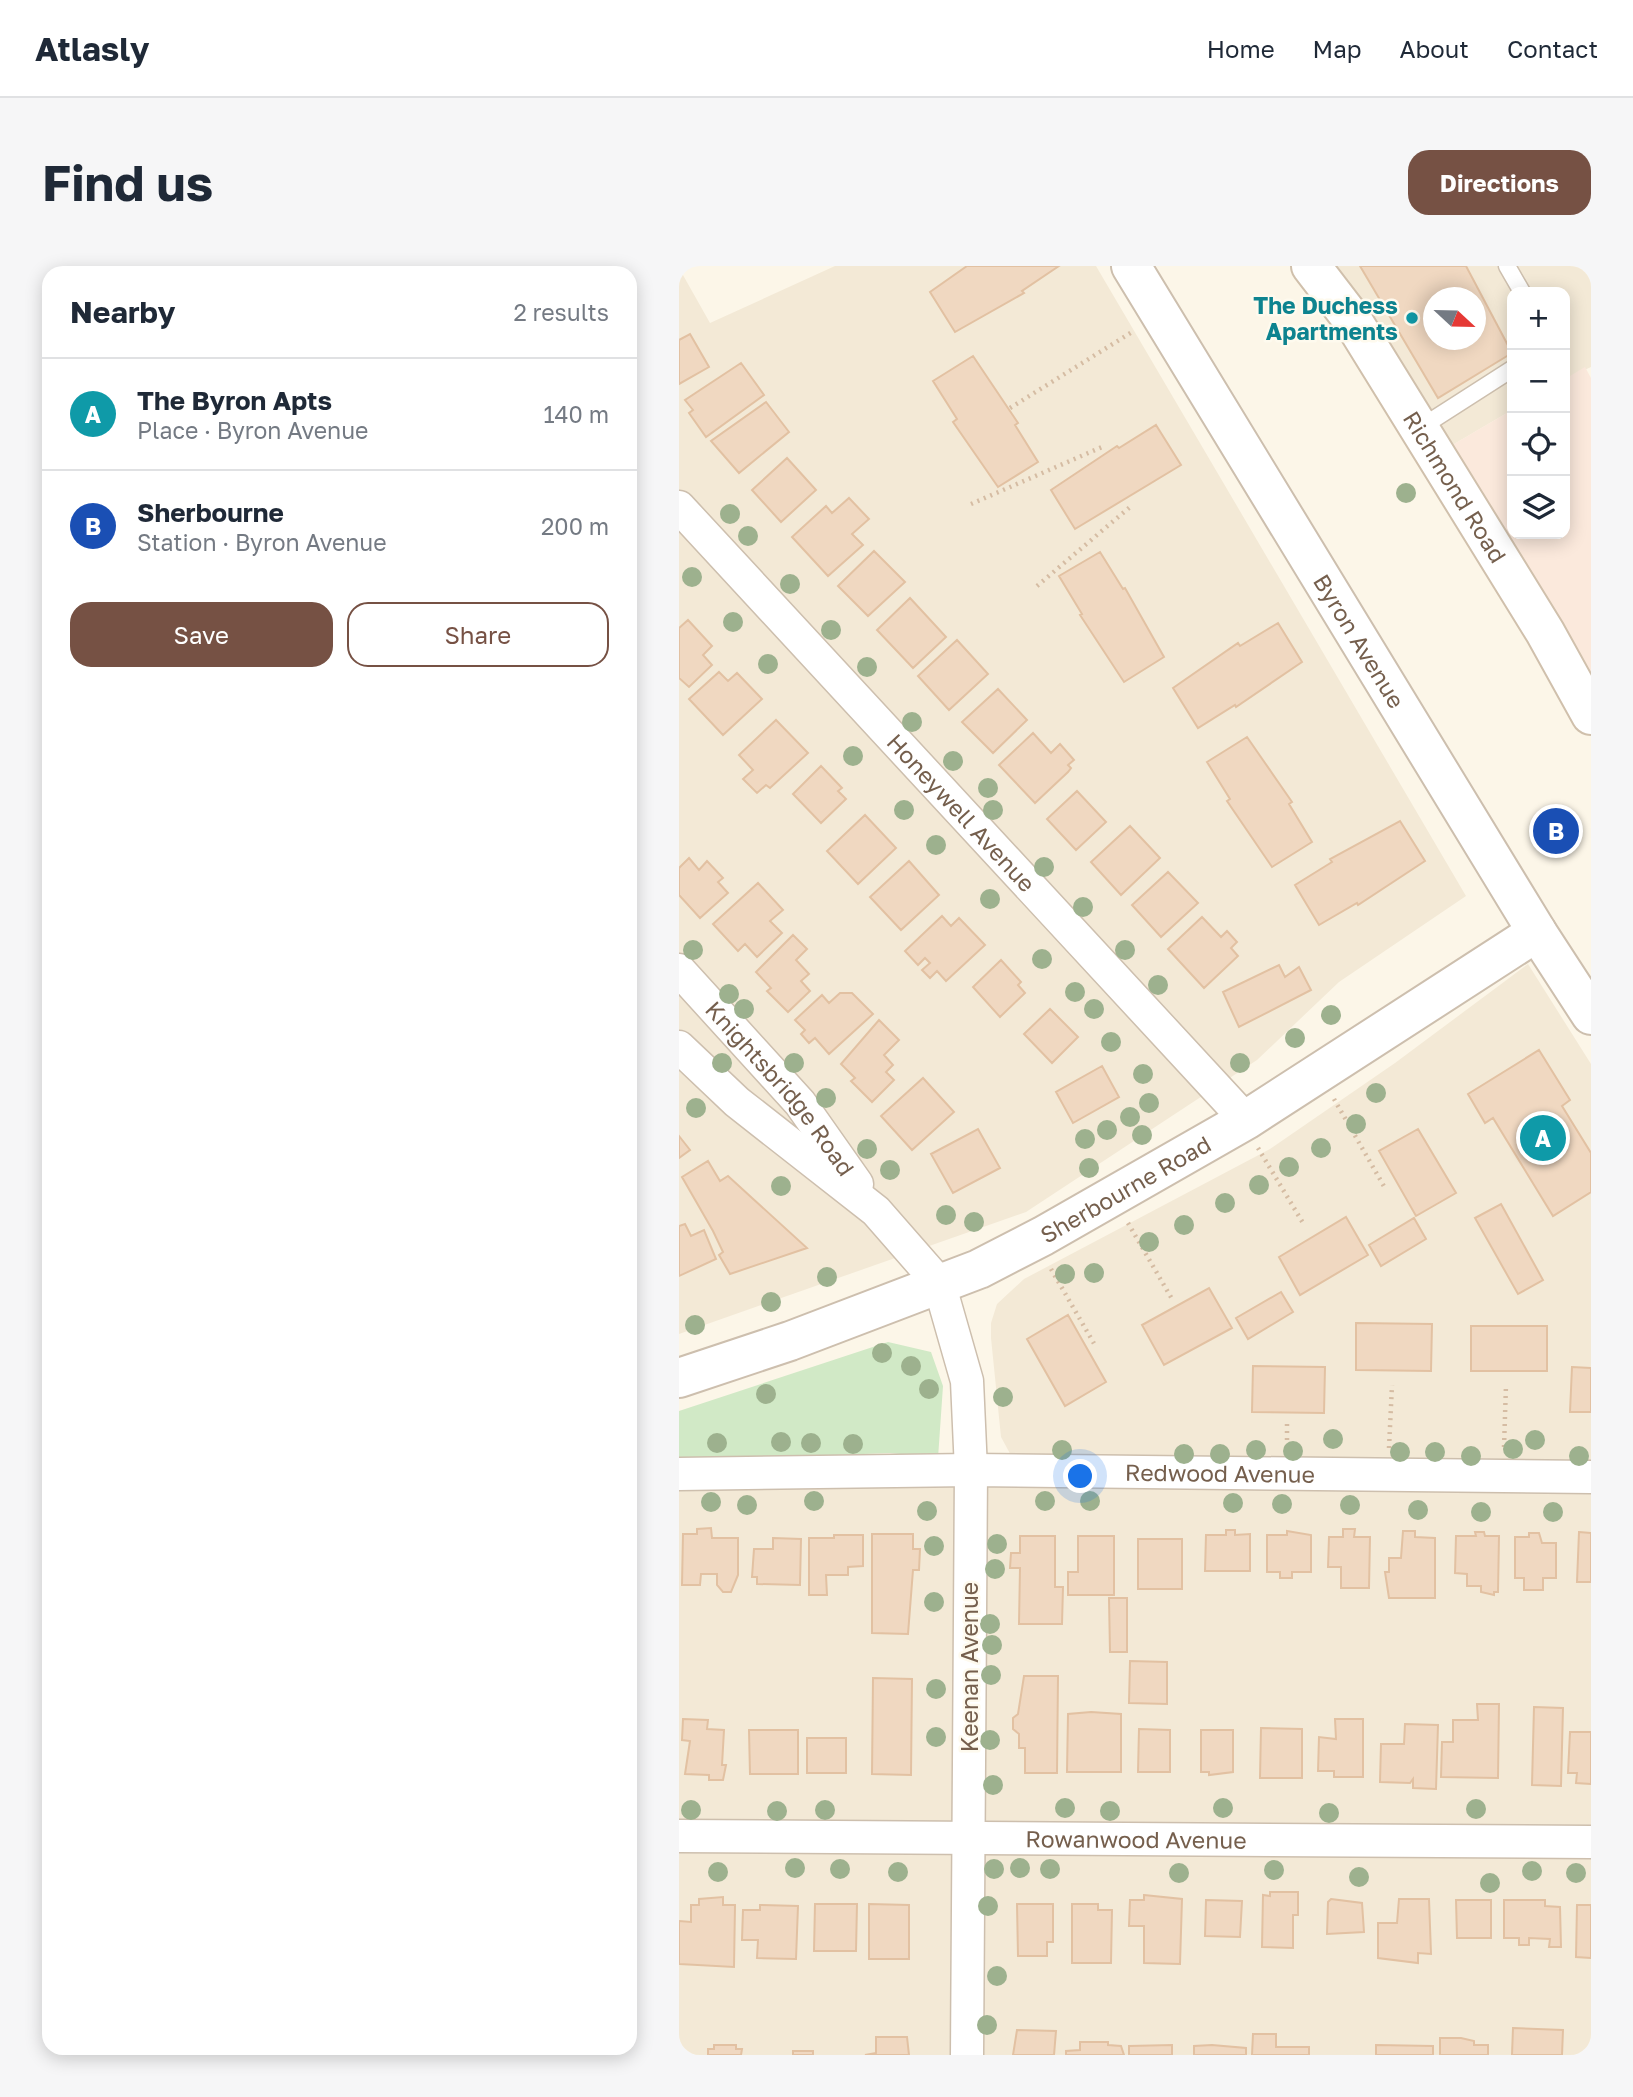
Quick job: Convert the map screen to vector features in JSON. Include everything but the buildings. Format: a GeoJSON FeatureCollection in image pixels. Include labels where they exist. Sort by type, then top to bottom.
{"type":"FeatureCollection","features":[{"type":"Feature","properties":{"kind":"street","name":"Byron Avenue"},"geometry":{"type":"LineString","coordinates":[[1131,266],[1537,932],[1591,1015]]}},
{"type":"Feature","properties":{"kind":"street","name":"Richmond Road"},"geometry":{"type":"LineString","coordinates":[[1311,266],[1351,317],[1545,632],[1591,715]]}},
{"type":"Feature","properties":{"kind":"street","name":"Honeywell Avenue"},"geometry":{"type":"LineString","coordinates":[[679,506],[1252,1134]]}},
{"type":"Feature","properties":{"kind":"street","name":"Sherbourne Road"},"geometry":{"type":"LineString","coordinates":[[679,1378],[790,1341],[979,1269],[1252,1134],[1537,932]]}},
{"type":"Feature","properties":{"kind":"street","name":"Knightsbridge Road"},"geometry":{"type":"LineString","coordinates":[[679,970],[800,1103],[876,1211],[939,1283]]}},
{"type":"Feature","properties":{"kind":"street","name":"Knightsbridge Road"},"geometry":{"type":"LineString","coordinates":[[679,1048],[737,1102],[876,1211]]}},
{"type":"Feature","properties":{"kind":"street","name":"Keenan Avenue"},"geometry":{"type":"LineString","coordinates":[[939,1283],[967,1381],[957,1472],[968,1839],[967,2055]]}},
{"type":"Feature","properties":{"kind":"street","name":"Redwood Avenue"},"geometry":{"type":"LineString","coordinates":[[679,1474],[1019,1471],[1591,1477]]}},
{"type":"Feature","properties":{"kind":"street","name":"Rowanwood Avenue"},"geometry":{"type":"LineString","coordinates":[[679,1836],[1591,1842]]}},
{"type":"Feature","properties":{"kind":"lane"},"geometry":{"type":"LineString","coordinates":[[1507,266],[1519,287]]}},
{"type":"Feature","properties":{"kind":"lane"},"geometry":{"type":"LineString","coordinates":[[1419,428],[1507,372]]}},
{"type":"Feature","properties":{"kind":"path"},"geometry":{"type":"LineString","coordinates":[[1010,408],[1160,314]]}},
{"type":"Feature","properties":{"kind":"path"},"geometry":{"type":"LineString","coordinates":[[971,504],[1102,447]]}},
{"type":"Feature","properties":{"kind":"path"},"geometry":{"type":"LineString","coordinates":[[1037,586],[1130,507]]}},
{"type":"Feature","properties":{"kind":"path"},"geometry":{"type":"LineString","coordinates":[[1333,1098],[1385,1188]]}},
{"type":"Feature","properties":{"kind":"path"},"geometry":{"type":"LineString","coordinates":[[1252,1134],[1303,1223]]}},
{"type":"Feature","properties":{"kind":"path"},"geometry":{"type":"LineString","coordinates":[[1126,1219],[1172,1298]]}},
{"type":"Feature","properties":{"kind":"path"},"geometry":{"type":"LineString","coordinates":[[1047,1262],[1096,1347]]}},
{"type":"Feature","properties":{"kind":"path"},"geometry":{"type":"LineString","coordinates":[[1387,1475],[1392,1385]]}},
{"type":"Feature","properties":{"kind":"path"},"geometry":{"type":"LineString","coordinates":[[1503,1476],[1506,1385]]}},
{"type":"Feature","properties":{"kind":"shaded area"},"geometry":{"type":"Polygon","coordinates":[[[835,266],[1096,266],[1466,896],[1339,982],[1257,1060],[1026,1212],[679,1334],[679,268],[710,323],[835,266]]]}},
{"type":"Feature","properties":{"kind":"shaded area"},"geometry":{"type":"Polygon","coordinates":[[[1335,266],[1591,266],[1591,367],[1570,377],[1570,287],[1507,287],[1507,413],[1449,447],[1335,266]]]}},
{"type":"Feature","properties":{"kind":"shaded area"},"geometry":{"type":"Polygon","coordinates":[[[1585,367],[1591,378],[1591,679],[1449,447],[1507,413],[1507,539],[1570,539],[1570,376],[1585,367]]]}},
{"type":"Feature","properties":{"kind":"shaded area"},"geometry":{"type":"Polygon","coordinates":[[[1528,964],[1591,1064],[1591,2055],[679,2055],[679,1474],[1019,1470],[1001,1437],[991,1338],[991,1323],[997,1304],[1024,1279],[1270,1149],[1395,1063],[1528,964]]]}},
{"type":"Feature","properties":{"kind":"green space"},"geometry":{"type":"Polygon","coordinates":[[[888,1342],[931,1352],[943,1386],[938,1458],[890,1453],[679,1461],[679,1411],[888,1342]]]}},
{"type":"Feature","properties":{"kind":"place","name":"The Duchess Apartments"},"geometry":{"type":"Point","coordinates":[1412,318]}},
{"type":"Feature","properties":{"kind":"place","name":"Sherbourne"},"geometry":{"type":"Point","coordinates":[1556,831]}},
{"type":"Feature","properties":{"kind":"place","name":"The Byron Apts"},"geometry":{"type":"Point","coordinates":[1543,1138]}}]}
